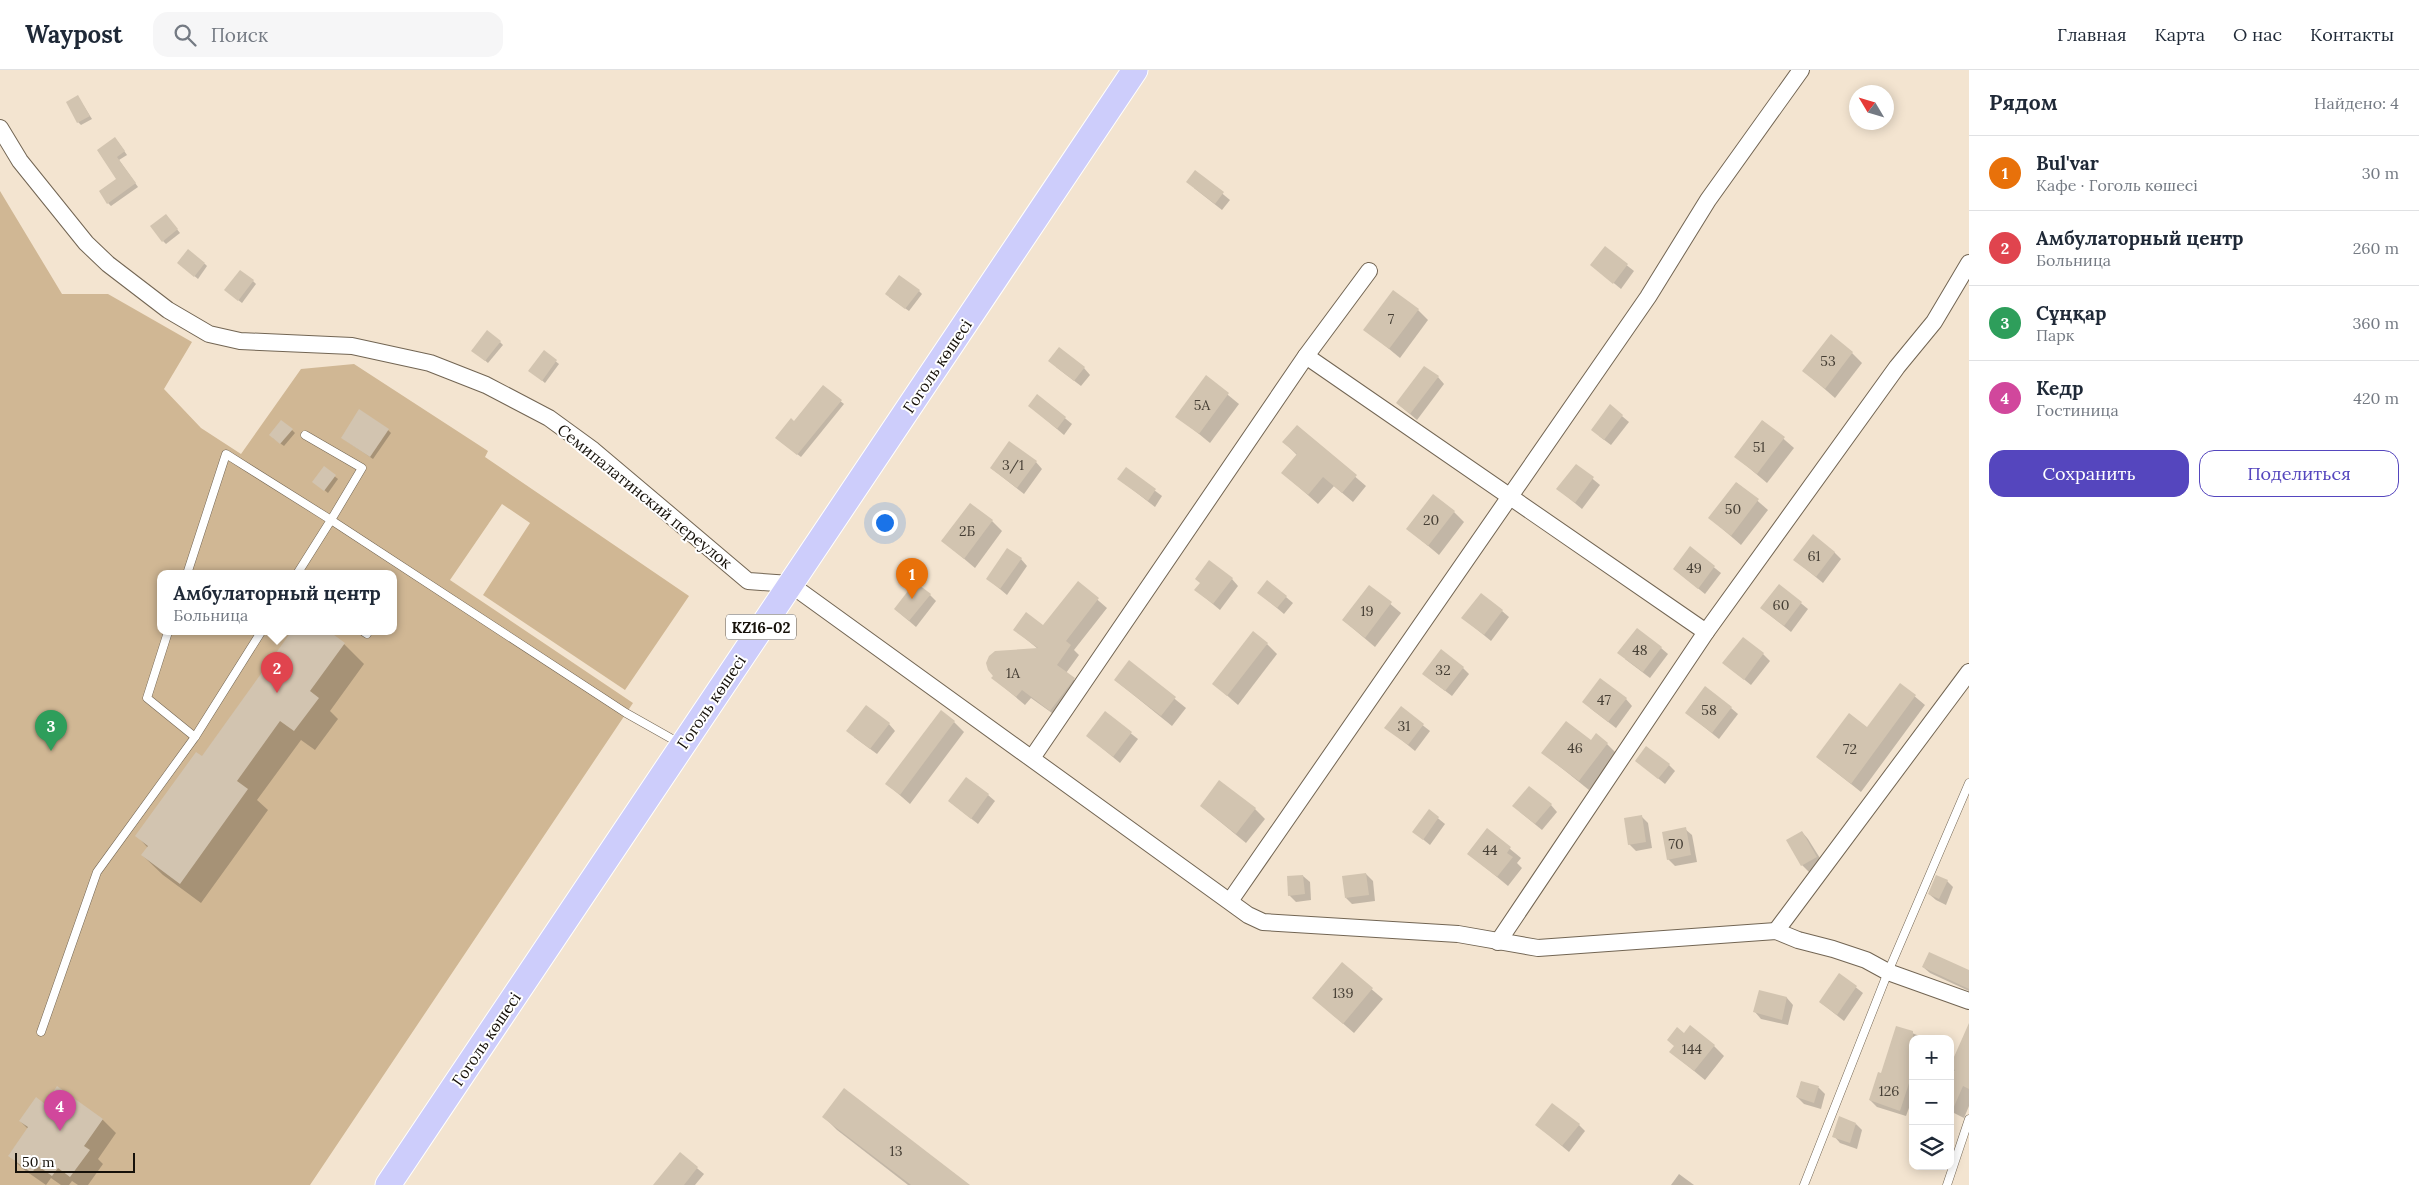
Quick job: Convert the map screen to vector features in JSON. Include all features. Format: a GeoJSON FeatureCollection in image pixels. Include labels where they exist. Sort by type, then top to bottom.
{"type":"FeatureCollection","features":[{"type":"Feature","properties":{"kind":"main road","name":"Гоголь көшесі"},"geometry":{"type":"LineString","coordinates":[[388,1185],[1135,70]]}},
{"type":"Feature","properties":{"kind":"street"},"geometry":{"type":"LineString","coordinates":[[1230,901],[1648,297],[1708,200],[1801,70]]}},
{"type":"Feature","properties":{"kind":"street","name":"Семипалатинский переулок"},"geometry":{"type":"LineString","coordinates":[[0,128],[20,161],[86,243],[108,264],[168,310],[209,334],[240,341],[352,346],[430,362],[486,385],[549,418],[593,450],[748,581],[790,584]]}},
{"type":"Feature","properties":{"kind":"street"},"geometry":{"type":"LineString","coordinates":[[1498,942],[1706,632],[1897,367],[1934,322],[1969,263]]}},
{"type":"Feature","properties":{"kind":"street"},"geometry":{"type":"LineString","coordinates":[[1032,758],[1306,356],[1369,271]]}},
{"type":"Feature","properties":{"kind":"street"},"geometry":{"type":"LineString","coordinates":[[1306,356],[1509,498],[1706,632]]}},
{"type":"Feature","properties":{"kind":"street"},"geometry":{"type":"LineString","coordinates":[[790,584],[1230,901],[1248,916],[1264,922],[1458,934],[1538,948],[1776,931],[1798,940],[1858,958],[1888,972],[1969,1001]]}},
{"type":"Feature","properties":{"kind":"street"},"geometry":{"type":"LineString","coordinates":[[1776,931],[1969,672]]}},
{"type":"Feature","properties":{"kind":"lane"},"geometry":{"type":"LineString","coordinates":[[300,570],[362,468],[305,435]]}},
{"type":"Feature","properties":{"kind":"lane"},"geometry":{"type":"LineString","coordinates":[[188,570],[226,454],[331,520],[626,713],[682,745]]}},
{"type":"Feature","properties":{"kind":"lane"},"geometry":{"type":"LineString","coordinates":[[167,635],[147,698],[195,737]]}},
{"type":"Feature","properties":{"kind":"lane"},"geometry":{"type":"LineString","coordinates":[[41,1032],[97,872],[195,737],[259,635]]}},
{"type":"Feature","properties":{"kind":"lane"},"geometry":{"type":"LineString","coordinates":[[1804,1185],[1888,972],[1969,783]]}},
{"type":"Feature","properties":{"kind":"lane"},"geometry":{"type":"LineString","coordinates":[[1947,1185],[1969,1119]]}},
{"type":"Feature","properties":{"kind":"shaded area"},"geometry":{"type":"Polygon","coordinates":[[[0,191],[62,294],[108,294],[192,342],[164,389],[201,428],[241,454],[301,369],[354,364],[488,451],[485,457],[689,596],[625,690],[483,595],[530,523],[502,504],[450,580],[633,703],[310,1185],[0,1185],[0,191]]]}},
{"type":"Feature","properties":{"kind":"building"},"geometry":{"type":"Polygon","coordinates":[[[78,95],[90,116],[77,123],[66,102],[78,95]]]}},
{"type":"Feature","properties":{"kind":"building"},"geometry":{"type":"Polygon","coordinates":[[[115,137],[125,151],[117,157],[136,183],[107,204],[99,191],[116,179],[97,150],[115,137]]]}},
{"type":"Feature","properties":{"kind":"building"},"geometry":{"type":"Polygon","coordinates":[[[1195,170],[1224,192],[1215,204],[1186,182],[1195,170]]]}},
{"type":"Feature","properties":{"kind":"building"},"geometry":{"type":"Polygon","coordinates":[[[166,214],[178,229],[162,242],[150,226],[166,214]]]}},
{"type":"Feature","properties":{"kind":"building"},"geometry":{"type":"Polygon","coordinates":[[[1605,246],[1628,264],[1613,284],[1590,265],[1605,246]]]}},
{"type":"Feature","properties":{"kind":"building"},"geometry":{"type":"Polygon","coordinates":[[[188,249],[205,263],[194,277],[177,263],[188,249]]]}},
{"type":"Feature","properties":{"kind":"building"},"geometry":{"type":"Polygon","coordinates":[[[240,270],[254,280],[238,301],[224,290],[240,270]]]}},
{"type":"Feature","properties":{"kind":"building"},"geometry":{"type":"Polygon","coordinates":[[[899,275],[920,290],[905,309],[885,294],[899,275]]]}},
{"type":"Feature","properties":{"kind":"building"},"geometry":{"type":"Polygon","coordinates":[[[1393,290],[1419,309],[1389,349],[1363,330],[1393,290]]]}},
{"type":"Feature","properties":{"kind":"building"},"geometry":{"type":"Polygon","coordinates":[[[487,330],[501,341],[485,361],[471,351],[487,330]]]}},
{"type":"Feature","properties":{"kind":"building"},"geometry":{"type":"Polygon","coordinates":[[[1831,334],[1853,352],[1825,389],[1802,371],[1831,334]]]}},
{"type":"Feature","properties":{"kind":"building"},"geometry":{"type":"Polygon","coordinates":[[[1059,347],[1085,367],[1074,381],[1048,361],[1059,347]]]}},
{"type":"Feature","properties":{"kind":"building"},"geometry":{"type":"Polygon","coordinates":[[[544,350],[557,360],[542,381],[528,371],[544,350]]]}},
{"type":"Feature","properties":{"kind":"building"},"geometry":{"type":"Polygon","coordinates":[[[1424,366],[1439,376],[1410,414],[1396,403],[1424,366]]]}},
{"type":"Feature","properties":{"kind":"building"},"geometry":{"type":"Polygon","coordinates":[[[1206,375],[1229,393],[1199,434],[1175,417],[1206,375]]]}},
{"type":"Feature","properties":{"kind":"building"},"geometry":{"type":"Polygon","coordinates":[[[823,385],[842,400],[797,455],[775,438],[791,418],[794,421],[823,385]]]}},
{"type":"Feature","properties":{"kind":"building"},"geometry":{"type":"Polygon","coordinates":[[[1037,394],[1066,417],[1057,429],[1028,406],[1037,394]]]}},
{"type":"Feature","properties":{"kind":"building"},"geometry":{"type":"Polygon","coordinates":[[[1610,404],[1623,415],[1604,440],[1591,430],[1610,404]]]}},
{"type":"Feature","properties":{"kind":"building"},"geometry":{"type":"Polygon","coordinates":[[[359,409],[389,429],[370,457],[341,438],[359,409]]]}},
{"type":"Feature","properties":{"kind":"building"},"geometry":{"type":"Polygon","coordinates":[[[281,420],[293,429],[280,444],[269,435],[281,420]]]}},
{"type":"Feature","properties":{"kind":"building"},"geometry":{"type":"Polygon","coordinates":[[[1762,420],[1785,437],[1757,474],[1734,457],[1762,420]]]}},
{"type":"Feature","properties":{"kind":"building"},"geometry":{"type":"Polygon","coordinates":[[[1297,425],[1357,475],[1342,493],[1323,477],[1308,495],[1281,473],[1297,454],[1282,442],[1297,425]]]}},
{"type":"Feature","properties":{"kind":"building"},"geometry":{"type":"Polygon","coordinates":[[[1009,441],[1037,461],[1017,488],[990,468],[1009,441]]]}},
{"type":"Feature","properties":{"kind":"building"},"geometry":{"type":"Polygon","coordinates":[[[1576,464],[1594,477],[1575,503],[1556,489],[1576,464]]]}},
{"type":"Feature","properties":{"kind":"building"},"geometry":{"type":"Polygon","coordinates":[[[324,466],[336,475],[324,491],[312,482],[324,466]]]}},
{"type":"Feature","properties":{"kind":"building"},"geometry":{"type":"Polygon","coordinates":[[[1126,467],[1156,489],[1148,501],[1117,479],[1126,467]]]}},
{"type":"Feature","properties":{"kind":"building"},"geometry":{"type":"Polygon","coordinates":[[[1736,482],[1759,499],[1731,536],[1708,518],[1736,482]]]}},
{"type":"Feature","properties":{"kind":"building"},"geometry":{"type":"Polygon","coordinates":[[[1433,494],[1455,511],[1428,546],[1406,529],[1433,494]]]}},
{"type":"Feature","properties":{"kind":"building"},"geometry":{"type":"Polygon","coordinates":[[[970,503],[993,520],[964,559],[941,541],[970,503]]]}},
{"type":"Feature","properties":{"kind":"building"},"geometry":{"type":"Polygon","coordinates":[[[1813,534],[1835,552],[1816,577],[1793,560],[1813,534]]]}},
{"type":"Feature","properties":{"kind":"building"},"geometry":{"type":"Polygon","coordinates":[[[1690,546],[1715,566],[1698,589],[1673,569],[1690,546]]]}},
{"type":"Feature","properties":{"kind":"building"},"geometry":{"type":"Polygon","coordinates":[[[1007,548],[1022,558],[1000,589],[986,579],[1007,548]]]}},
{"type":"Feature","properties":{"kind":"building"},"geometry":{"type":"Polygon","coordinates":[[[1209,560],[1233,578],[1213,604],[1194,590],[1200,583],[1195,579],[1209,560]]]}},
{"type":"Feature","properties":{"kind":"building"},"geometry":{"type":"Polygon","coordinates":[[[1267,580],[1287,596],[1277,608],[1257,593],[1267,580]]]}},
{"type":"Feature","properties":{"kind":"building"},"geometry":{"type":"Polygon","coordinates":[[[1078,581],[1099,598],[1066,641],[1071,645],[1057,665],[1075,678],[1050,711],[1022,690],[1016,697],[991,678],[993,676],[988,670],[986,663],[989,656],[995,651],[1038,648],[1013,630],[1026,612],[1043,625],[1078,581]]]}},
{"type":"Feature","properties":{"kind":"building"},"geometry":{"type":"Polygon","coordinates":[[[915,582],[931,594],[909,621],[894,609],[915,582]]]}},
{"type":"Feature","properties":{"kind":"building"},"geometry":{"type":"Polygon","coordinates":[[[1779,584],[1802,602],[1784,626],[1760,608],[1779,584]]]}},
{"type":"Feature","properties":{"kind":"building"},"geometry":{"type":"Polygon","coordinates":[[[1369,585],[1392,602],[1365,638],[1342,620],[1369,585]]]}},
{"type":"Feature","properties":{"kind":"building"},"geometry":{"type":"Polygon","coordinates":[[[1481,593],[1503,610],[1484,635],[1461,618],[1481,593]]]}},
{"type":"Feature","properties":{"kind":"building"},"geometry":{"type":"Polygon","coordinates":[[[1637,628],[1662,647],[1643,672],[1617,653],[1637,628]]]}},
{"type":"Feature","properties":{"kind":"building"},"geometry":{"type":"Polygon","coordinates":[[[1253,631],[1268,643],[1227,696],[1212,684],[1253,631]]]}},
{"type":"Feature","properties":{"kind":"building"},"geometry":{"type":"Polygon","coordinates":[[[289,635],[334,635],[345,643],[310,691],[319,698],[294,731],[280,721],[237,781],[248,789],[180,884],[141,855],[148,846],[135,836],[196,752],[202,756],[289,635]]]}},
{"type":"Feature","properties":{"kind":"building"},"geometry":{"type":"Polygon","coordinates":[[[1743,637],[1764,653],[1744,680],[1722,663],[1743,637]]]}},
{"type":"Feature","properties":{"kind":"building"},"geometry":{"type":"Polygon","coordinates":[[[1441,649],[1464,667],[1445,691],[1422,674],[1441,649]]]}},
{"type":"Feature","properties":{"kind":"building"},"geometry":{"type":"Polygon","coordinates":[[[1129,660],[1176,697],[1161,716],[1114,680],[1129,660]]]}},
{"type":"Feature","properties":{"kind":"building"},"geometry":{"type":"Polygon","coordinates":[[[1600,678],[1627,698],[1608,722],[1582,702],[1600,678]]]}},
{"type":"Feature","properties":{"kind":"building"},"geometry":{"type":"Polygon","coordinates":[[[1900,683],[1916,695],[1851,784],[1816,757],[1849,713],[1867,727],[1900,683]]]}},
{"type":"Feature","properties":{"kind":"building"},"geometry":{"type":"Polygon","coordinates":[[[1705,686],[1732,707],[1712,733],[1685,713],[1705,686]]]}},
{"type":"Feature","properties":{"kind":"building"},"geometry":{"type":"Polygon","coordinates":[[[866,705],[890,723],[870,749],[846,731],[866,705]]]}},
{"type":"Feature","properties":{"kind":"building"},"geometry":{"type":"Polygon","coordinates":[[[1401,706],[1424,724],[1408,745],[1384,728],[1401,706]]]}},
{"type":"Feature","properties":{"kind":"building"},"geometry":{"type":"Polygon","coordinates":[[[941,710],[955,721],[900,795],[885,784],[941,710]]]}},
{"type":"Feature","properties":{"kind":"building"},"geometry":{"type":"Polygon","coordinates":[[[1105,711],[1132,732],[1113,757],[1086,736],[1105,711]]]}},
{"type":"Feature","properties":{"kind":"building"},"geometry":{"type":"Polygon","coordinates":[[[1566,721],[1591,740],[1596,733],[1608,743],[1579,781],[1541,753],[1566,721]]]}},
{"type":"Feature","properties":{"kind":"building"},"geometry":{"type":"Polygon","coordinates":[[[1646,746],[1670,764],[1658,779],[1635,761],[1646,746]]]}},
{"type":"Feature","properties":{"kind":"building"},"geometry":{"type":"Polygon","coordinates":[[[966,777],[989,794],[971,819],[948,801],[966,777]]]}},
{"type":"Feature","properties":{"kind":"building"},"geometry":{"type":"Polygon","coordinates":[[[1219,780],[1256,808],[1236,834],[1200,806],[1219,780]]]}},
{"type":"Feature","properties":{"kind":"building"},"geometry":{"type":"Polygon","coordinates":[[[1529,786],[1552,804],[1535,824],[1512,806],[1529,786]]]}},
{"type":"Feature","properties":{"kind":"building"},"geometry":{"type":"Polygon","coordinates":[[[1429,809],[1439,817],[1423,840],[1412,832],[1429,809]]]}},
{"type":"Feature","properties":{"kind":"building"},"geometry":{"type":"Polygon","coordinates":[[[1642,815],[1646,842],[1628,845],[1624,818],[1642,815]]]}},
{"type":"Feature","properties":{"kind":"building"},"geometry":{"type":"Polygon","coordinates":[[[1686,827],[1691,855],[1667,860],[1662,832],[1686,827]]]}},
{"type":"Feature","properties":{"kind":"building"},"geometry":{"type":"Polygon","coordinates":[[[1487,828],[1511,847],[1507,853],[1513,857],[1497,877],[1467,854],[1487,828]]]}},
{"type":"Feature","properties":{"kind":"building"},"geometry":{"type":"Polygon","coordinates":[[[1802,831],[1817,857],[1801,866],[1786,840],[1802,831]]]}},
{"type":"Feature","properties":{"kind":"building"},"geometry":{"type":"Polygon","coordinates":[[[1366,873],[1369,895],[1345,898],[1342,876],[1366,873]]]}},
{"type":"Feature","properties":{"kind":"building"},"geometry":{"type":"Polygon","coordinates":[[[1303,875],[1305,894],[1288,896],[1287,876],[1303,875]]]}},
{"type":"Feature","properties":{"kind":"building"},"geometry":{"type":"Polygon","coordinates":[[[1936,875],[1948,880],[1939,899],[1928,894],[1936,875]]]}},
{"type":"Feature","properties":{"kind":"building"},"geometry":{"type":"Polygon","coordinates":[[[1929,952],[1969,970],[1969,989],[1922,967],[1929,952]]]}},
{"type":"Feature","properties":{"kind":"building"},"geometry":{"type":"Polygon","coordinates":[[[1342,962],[1373,988],[1343,1024],[1312,998],[1342,962]]]}},
{"type":"Feature","properties":{"kind":"building"},"geometry":{"type":"Polygon","coordinates":[[[1839,973],[1857,986],[1837,1015],[1819,1002],[1839,973]]]}},
{"type":"Feature","properties":{"kind":"building"},"geometry":{"type":"Polygon","coordinates":[[[1759,990],[1787,997],[1782,1020],[1753,1012],[1759,990]]]}},
{"type":"Feature","properties":{"kind":"building"},"geometry":{"type":"Polygon","coordinates":[[[1969,1023],[1969,1089],[1963,1086],[1954,1107],[1955,1070],[1954,1057],[1969,1023]]]}},
{"type":"Feature","properties":{"kind":"building"},"geometry":{"type":"Polygon","coordinates":[[[1690,1025],[1715,1045],[1694,1071],[1669,1052],[1674,1046],[1667,1040],[1677,1027],[1684,1033],[1690,1025]]]}},
{"type":"Feature","properties":{"kind":"building"},"geometry":{"type":"Polygon","coordinates":[[[1896,1026],[1913,1031],[1913,1035],[1909,1035],[1909,1083],[1900,1111],[1869,1100],[1878,1072],[1881,1073],[1896,1026]]]}},
{"type":"Feature","properties":{"kind":"building"},"geometry":{"type":"Polygon","coordinates":[[[1801,1081],[1819,1086],[1814,1103],[1796,1097],[1801,1081]]]}},
{"type":"Feature","properties":{"kind":"building"},"geometry":{"type":"Polygon","coordinates":[[[57,1086],[103,1119],[84,1146],[90,1150],[70,1177],[58,1168],[52,1176],[37,1165],[32,1173],[8,1156],[28,1127],[19,1121],[36,1097],[45,1104],[57,1086]]]}},
{"type":"Feature","properties":{"kind":"building"},"geometry":{"type":"Polygon","coordinates":[[[844,1088],[970,1185],[911,1185],[822,1117],[844,1088]]]}},
{"type":"Feature","properties":{"kind":"building"},"geometry":{"type":"Polygon","coordinates":[[[1552,1103],[1580,1124],[1562,1146],[1535,1125],[1552,1103]]]}},
{"type":"Feature","properties":{"kind":"building"},"geometry":{"type":"Polygon","coordinates":[[[1839,1116],[1856,1123],[1850,1143],[1832,1137],[1839,1116]]]}},
{"type":"Feature","properties":{"kind":"building"},"geometry":{"type":"Polygon","coordinates":[[[680,1152],[698,1167],[684,1185],[653,1185],[680,1152]]]}},
{"type":"Feature","properties":{"kind":"place","name":"Bul'var"},"geometry":{"type":"Point","coordinates":[912,599]}},
{"type":"Feature","properties":{"kind":"place","name":"Амбулаторный центр"},"geometry":{"type":"Point","coordinates":[277,693]}},
{"type":"Feature","properties":{"kind":"place","name":"Сұңқар"},"geometry":{"type":"Point","coordinates":[51,751]}},
{"type":"Feature","properties":{"kind":"place","name":"Кедр"},"geometry":{"type":"Point","coordinates":[60,1131]}}]}
